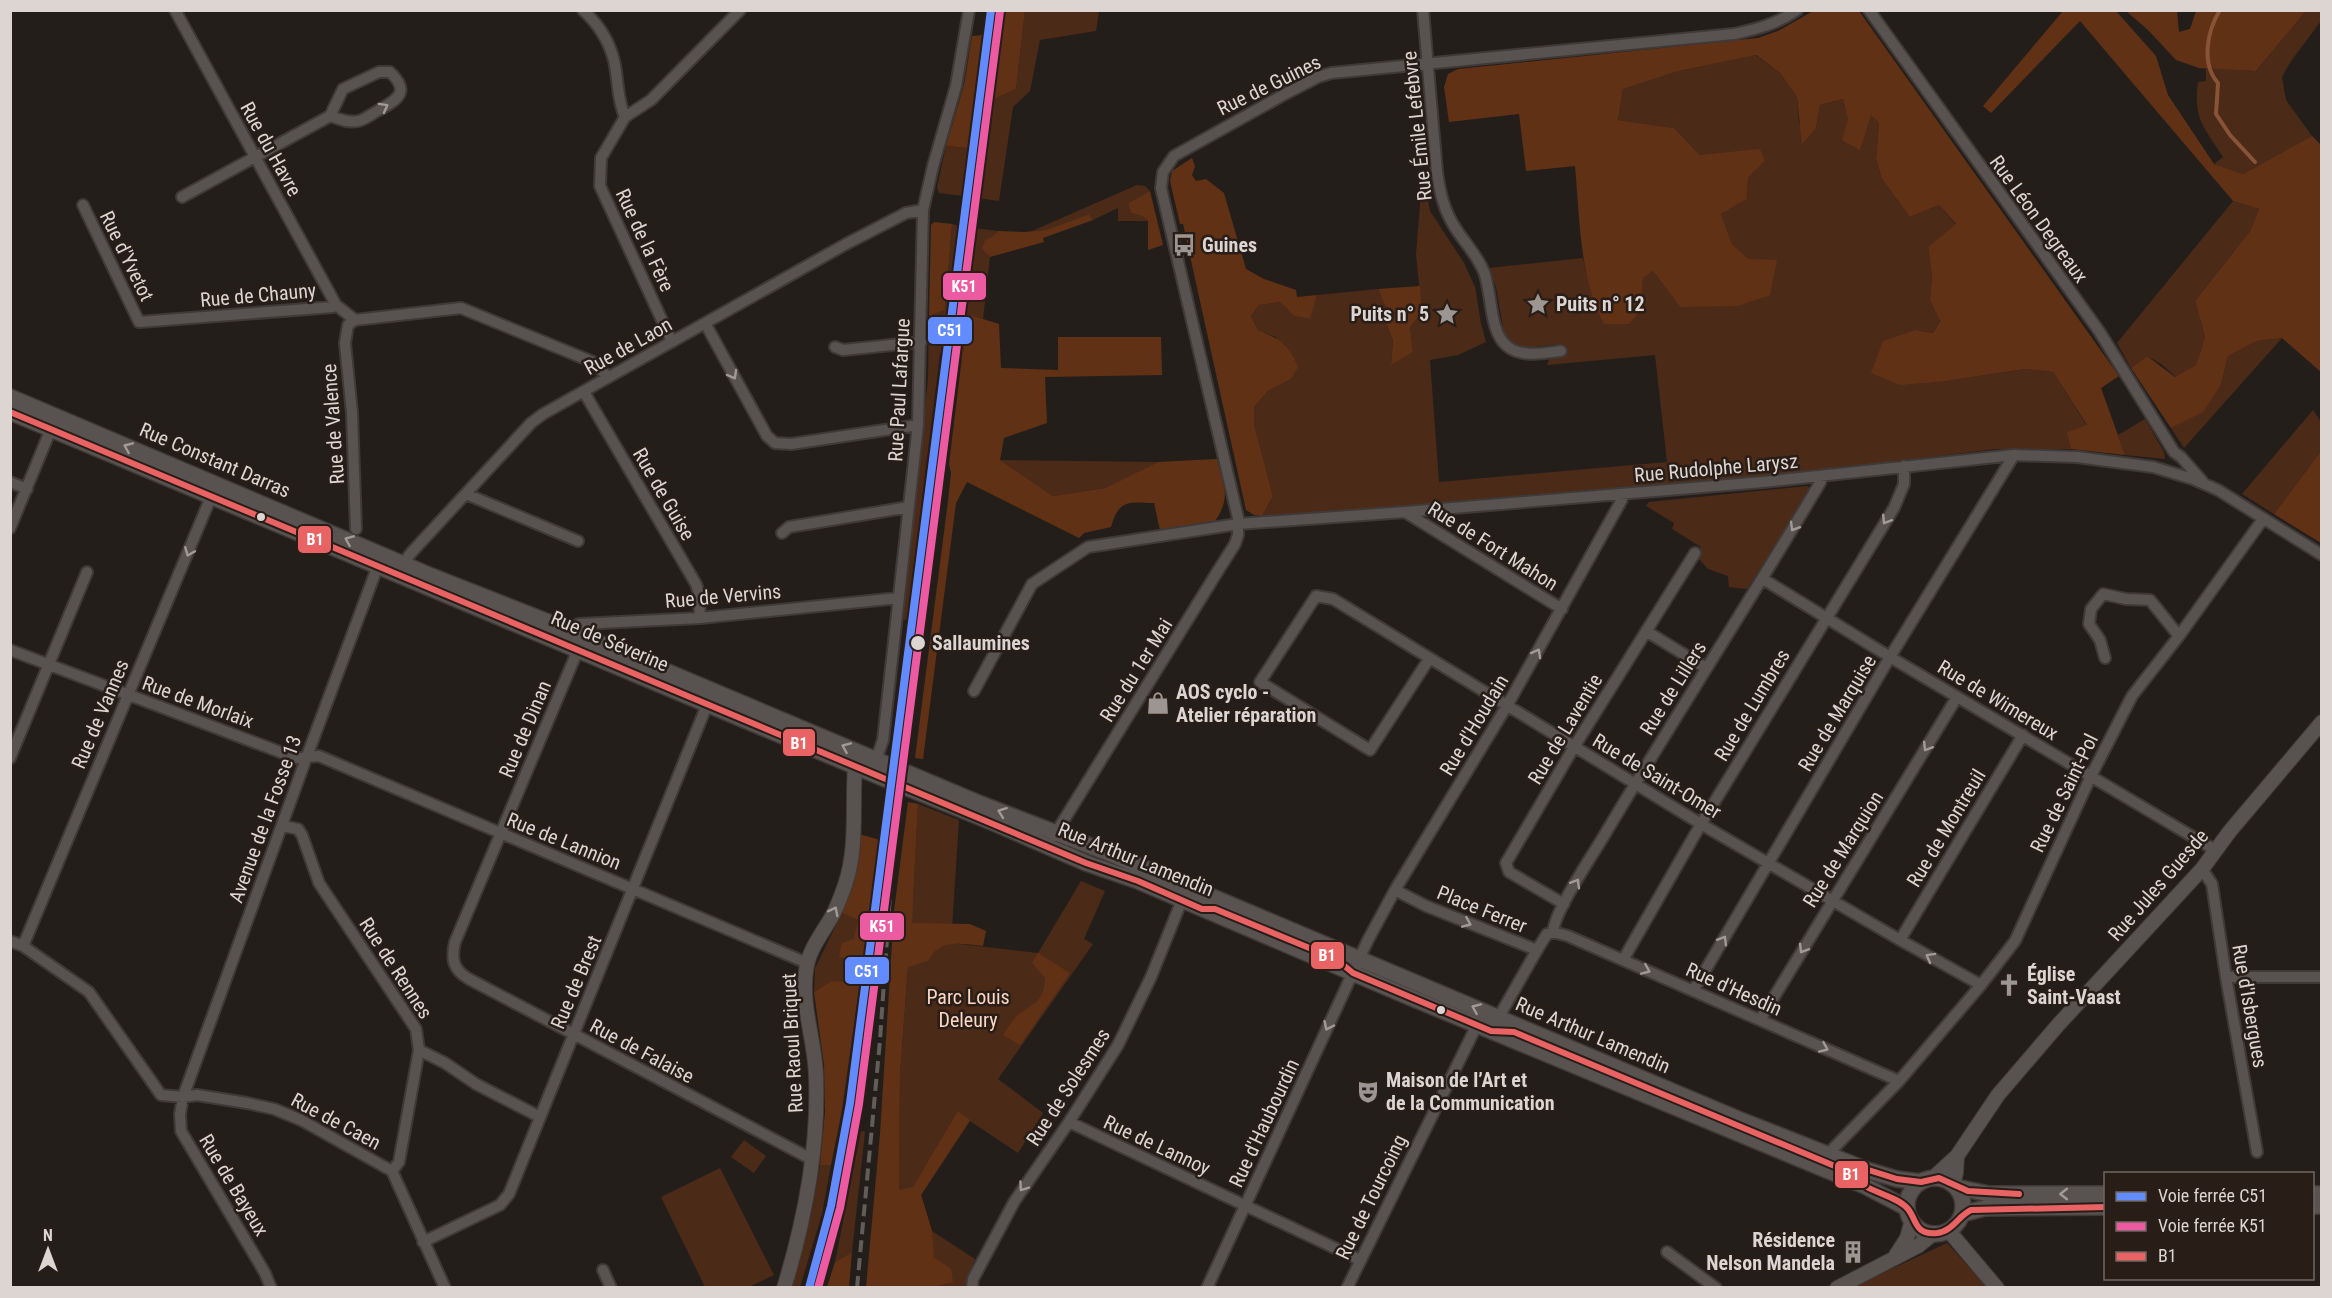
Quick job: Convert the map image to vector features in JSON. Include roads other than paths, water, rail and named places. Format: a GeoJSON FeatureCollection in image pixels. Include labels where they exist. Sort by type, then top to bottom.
{"type":"FeatureCollection","features":[{"type":"Feature","properties":{"kind":"main road","name":"Rue Constant Darras"},"geometry":{"type":"LineString","coordinates":[[10,397],[400,568]]}},
{"type":"Feature","properties":{"kind":"main road","name":"Rue Constant Darras"},"geometry":{"type":"LineString","coordinates":[[10,412],[326,545],[380,560]]}},
{"type":"Feature","properties":{"kind":"main road","name":"Rue de Séverine"},"geometry":{"type":"LineString","coordinates":[[400,568],[710,698],[869,769],[920,778]]}},
{"type":"Feature","properties":{"kind":"main road","name":"Rue de Séverine"},"geometry":{"type":"LineString","coordinates":[[710,698],[869,769]]}},
{"type":"Feature","properties":{"kind":"main road","name":"Rue Arthur Lamendin"},"geometry":{"type":"LineString","coordinates":[[869,769],[1086,863],[1138,881],[1356,967],[1489,1024],[1827,1155],[1888,1176],[1927,1180]]}},
{"type":"Feature","properties":{"kind":"main road","name":"Rue Arthur Lamendin"},"geometry":{"type":"LineString","coordinates":[[920,778],[1111,854],[1356,967],[1865,1186],[1910,1214]]}},
{"type":"Feature","properties":{"kind":"main road"},"geometry":{"type":"LineString","coordinates":[[1945,1179],[1961,1195],[1962,1214],[1959,1220],[1941,1232],[1921,1230],[1910,1214],[1908,1198],[1913,1188],[1927,1180],[1945,1179]]}},
{"type":"Feature","properties":{"kind":"main road"},"geometry":{"type":"LineString","coordinates":[[1954,1186],[1999,1194],[2104,1194]]}},
{"type":"Feature","properties":{"kind":"main road"},"geometry":{"type":"LineString","coordinates":[[1962,1214],[1985,1208],[2104,1207]]}},
{"type":"Feature","properties":{"kind":"street","name":"Rue du Havre"},"geometry":{"type":"LineString","coordinates":[[175,10],[336,305]]}},
{"type":"Feature","properties":{"kind":"street"},"geometry":{"type":"LineString","coordinates":[[583,10],[597,23],[613,57],[618,100],[625,117],[651,100],[740,10]]}},
{"type":"Feature","properties":{"kind":"street","name":"Rue Paul Lafargue"},"geometry":{"type":"LineString","coordinates":[[869,769],[883,740],[918,425],[923,210],[930,176],[956,86],[969,10]]}},
{"type":"Feature","properties":{"kind":"street","name":"Rue Émile Lefebvre"},"geometry":{"type":"LineString","coordinates":[[1423,10],[1440,194],[1445,211],[1478,260],[1484,273],[1496,329],[1501,340],[1515,351],[1525,353],[1561,351]]}},
{"type":"Feature","properties":{"kind":"street","name":"Rue de Guines"},"geometry":{"type":"LineString","coordinates":[[1238,524],[1161,188],[1163,172],[1179,152],[1318,77],[1345,71],[1734,34],[1776,22],[1797,10]]}},
{"type":"Feature","properties":{"kind":"street","name":"Rue Léon Degreaux"},"geometry":{"type":"LineString","coordinates":[[1869,10],[2099,332],[2174,452],[2205,484]]}},
{"type":"Feature","properties":{"kind":"street"},"geometry":{"type":"LineString","coordinates":[[182,197],[330,116],[343,89],[379,72],[390,72],[399,80],[401,92],[396,100],[359,121],[344,121],[330,116]]}},
{"type":"Feature","properties":{"kind":"street","name":"Rue de la Fère"},"geometry":{"type":"LineString","coordinates":[[625,117],[601,158],[600,186],[672,342]]}},
{"type":"Feature","properties":{"kind":"street","name":"Rue d'Yvetot"},"geometry":{"type":"LineString","coordinates":[[83,205],[139,322]]}},
{"type":"Feature","properties":{"kind":"street","name":"Rue de Laon"},"geometry":{"type":"LineString","coordinates":[[400,568],[531,423],[608,377],[846,244],[906,213],[923,210]]}},
{"type":"Feature","properties":{"kind":"street","name":"Rue de Chauny"},"geometry":{"type":"LineString","coordinates":[[139,322],[336,305],[355,320]]}},
{"type":"Feature","properties":{"kind":"street"},"geometry":{"type":"LineString","coordinates":[[355,320],[461,308],[593,362],[608,377]]}},
{"type":"Feature","properties":{"kind":"street","name":"Rue de Valence"},"geometry":{"type":"LineString","coordinates":[[355,320],[348,325],[345,343],[353,433],[356,529]]}},
{"type":"Feature","properties":{"kind":"street"},"geometry":{"type":"LineString","coordinates":[[705,323],[767,436],[775,443],[790,444],[918,425]]}},
{"type":"Feature","properties":{"kind":"street"},"geometry":{"type":"LineString","coordinates":[[835,347],[843,350],[921,342]]}},
{"type":"Feature","properties":{"kind":"street","name":"Rue de Guise"},"geometry":{"type":"LineString","coordinates":[[584,392],[696,584],[699,593],[700,618]]}},
{"type":"Feature","properties":{"kind":"street"},"geometry":{"type":"LineString","coordinates":[[10,528],[51,429]]}},
{"type":"Feature","properties":{"kind":"street"},"geometry":{"type":"LineString","coordinates":[[2170,471],[2174,452]]}},
{"type":"Feature","properties":{"kind":"street","name":"Rue Rudolphe Larysz"},"geometry":{"type":"LineString","coordinates":[[974,691],[1032,584],[1088,547],[1238,524],[1406,513],[1626,494],[1824,476],[2014,455],[2077,457],[2170,471],[2193,479]]}},
{"type":"Feature","properties":{"kind":"street","name":"Rue de Marquise"},"geometry":{"type":"LineString","coordinates":[[1693,990],[1890,657],[2014,455]]}},
{"type":"Feature","properties":{"kind":"street","name":"Rue de Lumbres"},"geometry":{"type":"LineString","coordinates":[[1623,960],[1701,824],[1894,508],[1904,484],[1904,466]]}},
{"type":"Feature","properties":{"kind":"street","name":"Rue de Lillers"},"geometry":{"type":"LineString","coordinates":[[1537,950],[1547,934],[1553,933],[1553,927],[1564,904],[1635,784],[1763,579],[1824,476]]}},
{"type":"Feature","properties":{"kind":"street","name":"Rue Léon Degreaux"},"geometry":{"type":"LineString","coordinates":[[2193,479],[2218,490],[2322,555]]}},
{"type":"Feature","properties":{"kind":"street"},"geometry":{"type":"LineString","coordinates":[[10,482],[27,489]]}},
{"type":"Feature","properties":{"kind":"street"},"geometry":{"type":"LineString","coordinates":[[466,494],[578,542]]}},
{"type":"Feature","properties":{"kind":"street","name":"Rue d'Houdain"},"geometry":{"type":"LineString","coordinates":[[1356,967],[1395,890],[1508,704],[1626,494]]}},
{"type":"Feature","properties":{"kind":"street","name":"Rue de Vannes"},"geometry":{"type":"LineString","coordinates":[[23,946],[211,497]]}},
{"type":"Feature","properties":{"kind":"street"},"geometry":{"type":"LineString","coordinates":[[782,533],[789,527],[909,507]]}},
{"type":"Feature","properties":{"kind":"street","name":"Rue de Fort Mahon"},"geometry":{"type":"LineString","coordinates":[[1406,513],[1562,609]]}},
{"type":"Feature","properties":{"kind":"street","name":"Rue de Saint-Pol"},"geometry":{"type":"LineString","coordinates":[[1827,1155],[1899,1081],[1982,985],[2015,941],[2091,776],[2132,696],[2179,636],[2264,519]]}},
{"type":"Feature","properties":{"kind":"street","name":"Rue du 1er Mai"},"geometry":{"type":"LineString","coordinates":[[1045,845],[1056,834],[1235,544],[1238,524]]}},
{"type":"Feature","properties":{"kind":"street","name":"Rue de Laventie"},"geometry":{"type":"LineString","coordinates":[[1564,904],[1509,872],[1506,863],[1695,553]]}},
{"type":"Feature","properties":{"kind":"street","name":"Avenue de la Fosse 13"},"geometry":{"type":"LineString","coordinates":[[183,1097],[283,826],[306,756],[380,560]]}},
{"type":"Feature","properties":{"kind":"street"},"geometry":{"type":"LineString","coordinates":[[10,758],[87,572]]}},
{"type":"Feature","properties":{"kind":"street","name":"Rue de Wimereux"},"geometry":{"type":"LineString","coordinates":[[1763,579],[2215,850]]}},
{"type":"Feature","properties":{"kind":"street"},"geometry":{"type":"LineString","coordinates":[[2105,658],[2100,640],[2089,624],[2091,609],[2103,594],[2127,599],[2150,600],[2179,636]]}},
{"type":"Feature","properties":{"kind":"street","name":"Rue de Saint-Omer"},"geometry":{"type":"LineString","coordinates":[[1429,659],[1370,750],[1260,682],[1316,596],[1333,599],[1701,824],[1982,985]]}},
{"type":"Feature","properties":{"kind":"street","name":"Rue de Vervins"},"geometry":{"type":"LineString","coordinates":[[563,636],[579,624],[700,618],[899,598]]}},
{"type":"Feature","properties":{"kind":"street"},"geometry":{"type":"LineString","coordinates":[[1646,631],[1706,668]]}},
{"type":"Feature","properties":{"kind":"street","name":"Rue de Dinan"},"geometry":{"type":"LineString","coordinates":[[456,970],[452,957],[455,942],[581,643]]}},
{"type":"Feature","properties":{"kind":"street","name":"Rue de Morlaix"},"geometry":{"type":"LineString","coordinates":[[10,650],[296,758],[306,756]]}},
{"type":"Feature","properties":{"kind":"street","name":"Rue de Marquion"},"geometry":{"type":"LineString","coordinates":[[1761,1020],[1832,900],[1958,697]]}},
{"type":"Feature","properties":{"kind":"street","name":"Rue de Brest"},"geometry":{"type":"LineString","coordinates":[[423,1242],[500,1205],[508,1194],[710,698]]}},
{"type":"Feature","properties":{"kind":"street","name":"Rue Jules Guesde"},"geometry":{"type":"LineString","coordinates":[[1927,1180],[1956,1156],[1998,1095],[2058,1025],[2202,869],[2215,850],[2322,723]]}},
{"type":"Feature","properties":{"kind":"street","name":"Rue de Montreuil"},"geometry":{"type":"LineString","coordinates":[[1900,940],[2023,735]]}},
{"type":"Feature","properties":{"kind":"street","name":"Rue de Lannion"},"geometry":{"type":"LineString","coordinates":[[306,756],[319,756],[807,963]]}},
{"type":"Feature","properties":{"kind":"street","name":"Rue Raoul Briquet"},"geometry":{"type":"LineString","coordinates":[[784,1287],[801,1226],[813,1160],[816,1079],[805,994],[807,963],[814,945],[837,907],[849,869],[853,845],[853,794],[869,769]]}},
{"type":"Feature","properties":{"kind":"street","name":"Rue de Rennes"},"geometry":{"type":"LineString","coordinates":[[283,826],[298,829],[319,883],[416,1029],[419,1050],[445,1063],[476,1084],[540,1117]]}},
{"type":"Feature","properties":{"kind":"street","name":"Rue d'Isbergues"},"geometry":{"type":"LineString","coordinates":[[2202,869],[2212,884],[2257,1152]]}},
{"type":"Feature","properties":{"kind":"street","name":"Place Ferrer"},"geometry":{"type":"LineString","coordinates":[[1395,890],[1506,939],[1537,950],[1489,1024]]}},
{"type":"Feature","properties":{"kind":"street","name":"Rue de Solesmes"},"geometry":{"type":"LineString","coordinates":[[972,1287],[973,1279],[1014,1202],[1118,1045],[1151,976],[1182,900]]}},
{"type":"Feature","properties":{"kind":"street","name":"Rue d'Hesdin"},"geometry":{"type":"LineString","coordinates":[[1553,933],[1568,936],[1899,1081]]}},
{"type":"Feature","properties":{"kind":"street"},"geometry":{"type":"LineString","coordinates":[[10,941],[23,946]]}},
{"type":"Feature","properties":{"kind":"street","name":"Rue de Caen"},"geometry":{"type":"LineString","coordinates":[[23,946],[89,992],[161,1095],[183,1097],[197,1095],[274,1109],[302,1120],[392,1171],[445,1287]]}},
{"type":"Feature","properties":{"kind":"street","name":"Rue d'Haubourdin"},"geometry":{"type":"LineString","coordinates":[[1207,1287],[1356,967]]}},
{"type":"Feature","properties":{"kind":"street","name":"Rue de Falaise"},"geometry":{"type":"LineString","coordinates":[[456,970],[573,1035],[813,1160]]}},
{"type":"Feature","properties":{"kind":"street"},"geometry":{"type":"LineString","coordinates":[[2226,977],[2322,977]]}},
{"type":"Feature","properties":{"kind":"street","name":"Rue de Tourcoing"},"geometry":{"type":"LineString","coordinates":[[1347,1287],[1444,1090],[1489,1024]]}},
{"type":"Feature","properties":{"kind":"street"},"geometry":{"type":"LineString","coordinates":[[392,1171],[399,1162],[419,1050]]}},
{"type":"Feature","properties":{"kind":"street","name":"Rue de Bayeux"},"geometry":{"type":"LineString","coordinates":[[183,1097],[180,1114],[181,1131],[271,1287]]}},
{"type":"Feature","properties":{"kind":"street","name":"Rue de Lannoy"},"geometry":{"type":"LineString","coordinates":[[1069,1122],[1360,1260]]}},
{"type":"Feature","properties":{"kind":"street","name":"Rue Jules Guesde"},"geometry":{"type":"LineString","coordinates":[[1954,1186],[1956,1156]]}},
{"type":"Feature","properties":{"kind":"street"},"geometry":{"type":"LineString","coordinates":[[1895,1257],[1907,1238],[1910,1214]]}},
{"type":"Feature","properties":{"kind":"street"},"geometry":{"type":"LineString","coordinates":[[1837,1287],[1941,1232],[1997,1287]]}},
{"type":"Feature","properties":{"kind":"street"},"geometry":{"type":"LineString","coordinates":[[1667,1252],[1716,1287]]}},
{"type":"Feature","properties":{"kind":"street"},"geometry":{"type":"LineString","coordinates":[[603,1270],[611,1287]]}},
{"type":"Feature","properties":{"kind":"waterway"},"geometry":{"type":"LineString","coordinates":[[2220,10],[2215,18],[2208,47],[2209,67],[2218,83],[2216,114],[2230,135],[2255,162]]}},
{"type":"Feature","properties":{"kind":"railway"},"geometry":{"type":"LineString","coordinates":[[857,1288],[880,1040],[896,808]]}},
{"type":"Feature","properties":{"kind":"rail line","name":"C51"},"geometry":{"type":"LineString","coordinates":[[809,1288],[831,1206],[850,1103],[991,10]]}},
{"type":"Feature","properties":{"kind":"rail line","name":"K51"},"geometry":{"type":"LineString","coordinates":[[818,1288],[840,1208],[859,1104],[1000,11]]}},
{"type":"Feature","properties":{"kind":"place","name":"Guines"},"geometry":{"type":"Point","coordinates":[1184,245]}},
{"type":"Feature","properties":{"kind":"place","name":"Puits n° 12"},"geometry":{"type":"Point","coordinates":[1538,304]}},
{"type":"Feature","properties":{"kind":"place","name":"Puits n° 5"},"geometry":{"type":"Point","coordinates":[1447,314]}},
{"type":"Feature","properties":{"kind":"place","name":"Sallaumines"},"geometry":{"type":"Point","coordinates":[918,643]}},
{"type":"Feature","properties":{"kind":"place","name":"AOS cyclo - Atelier réparation"},"geometry":{"type":"Point","coordinates":[1158,703]}},
{"type":"Feature","properties":{"kind":"place","name":"Église Saint-Vaast"},"geometry":{"type":"Point","coordinates":[2009,985]}},
{"type":"Feature","properties":{"kind":"place","name":"Maison de l’Art et de la Communication"},"geometry":{"type":"Point","coordinates":[1368,1092]}},
{"type":"Feature","properties":{"kind":"place","name":"Résidence Nelson Mandela"},"geometry":{"type":"Point","coordinates":[1853,1252]}},
{"type":"Feature","properties":{"kind":"park label","name":"Parc Louis Deleury"},"geometry":{"type":"Point","coordinates":[968,1008]}}]}
